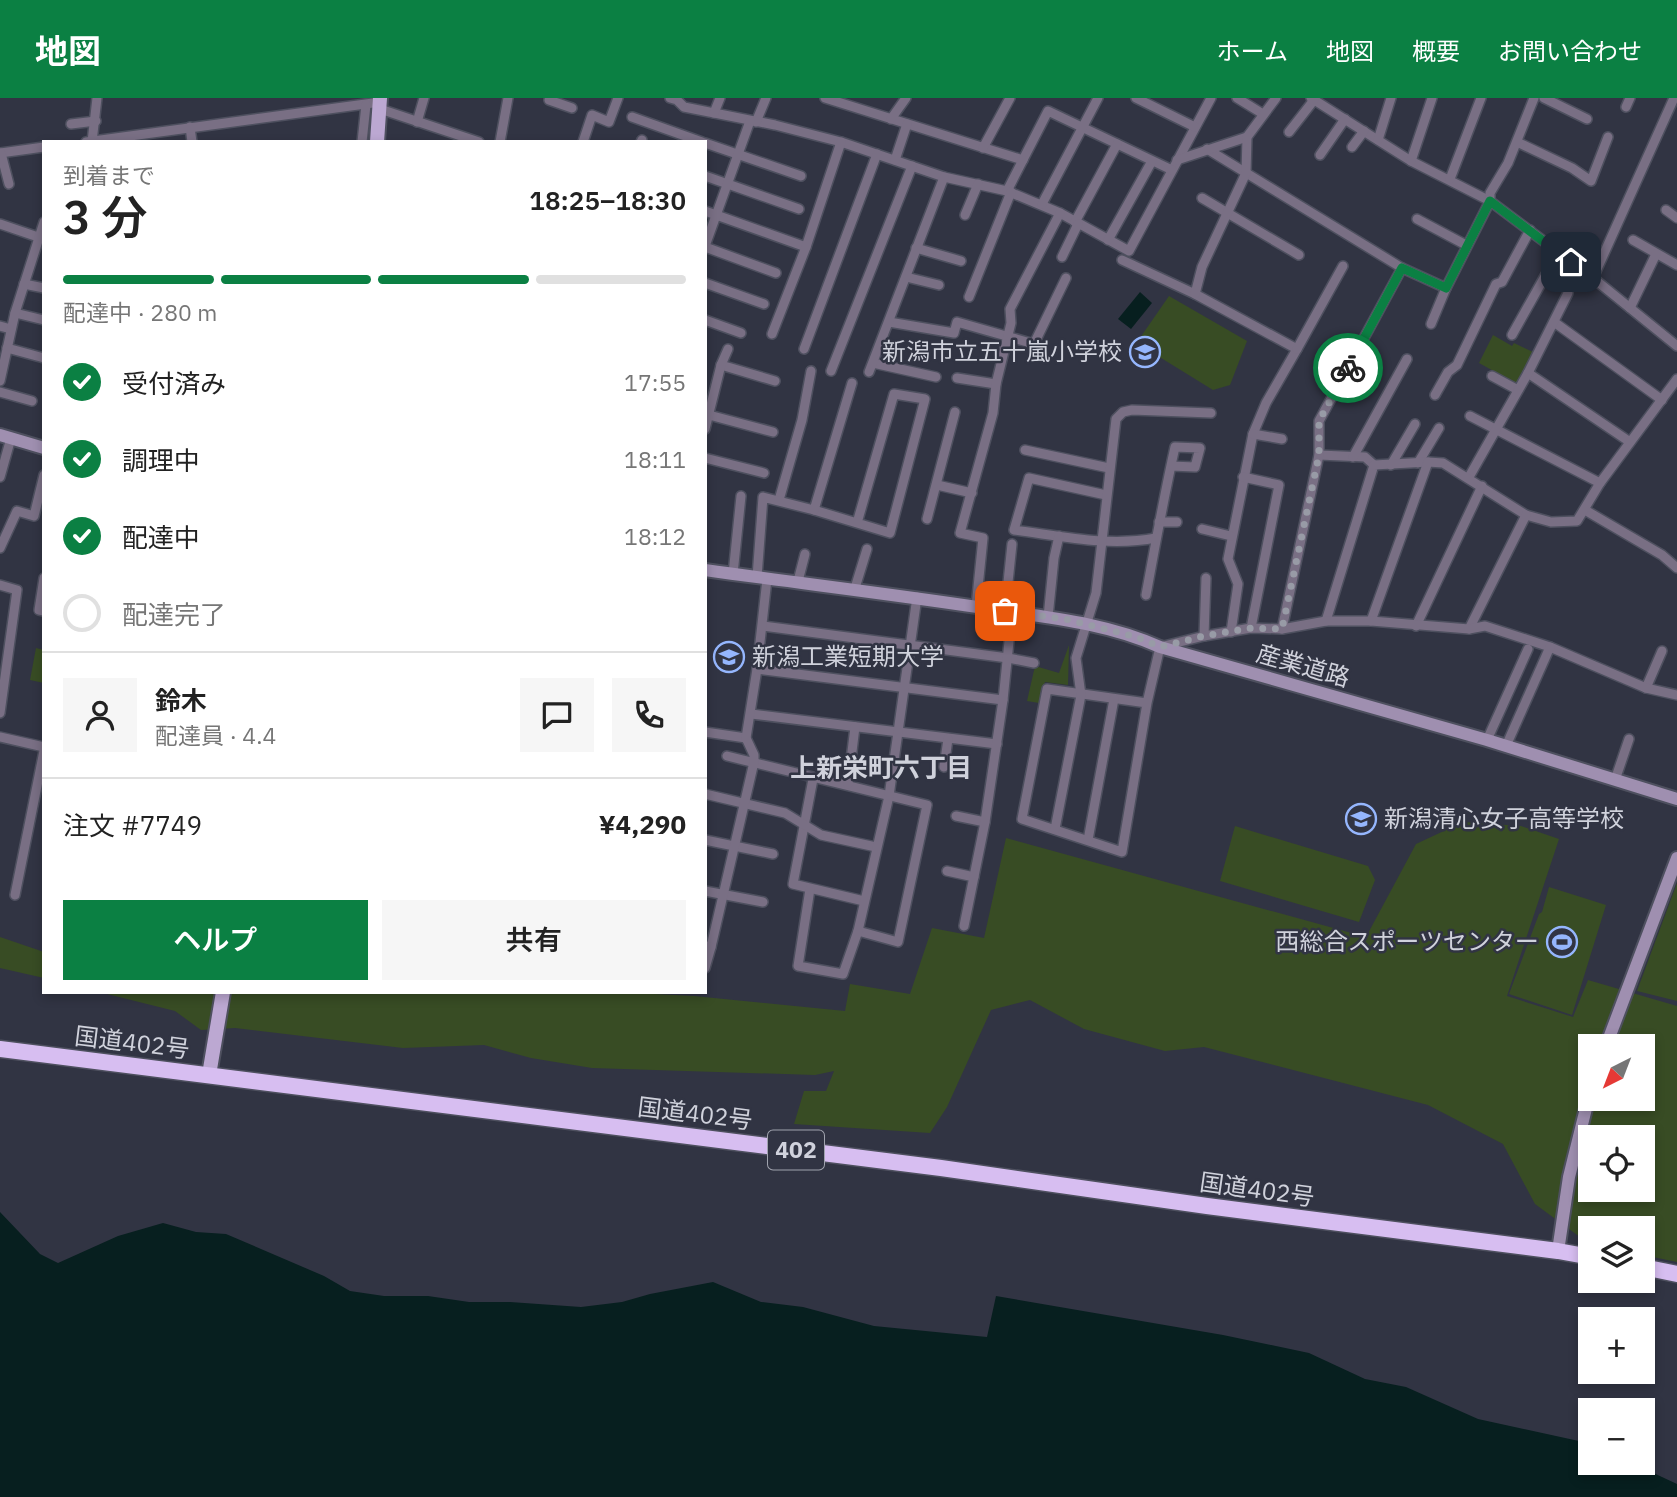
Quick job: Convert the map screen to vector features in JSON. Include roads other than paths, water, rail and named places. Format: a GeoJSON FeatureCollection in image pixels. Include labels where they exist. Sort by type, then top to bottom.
{"type":"FeatureCollection","features":[{"type":"Feature","properties":{"kind":"highway","name":"国道402号"},"geometry":{"type":"LineString","coordinates":[[0,1049],[941,1168],[1578,1255]]}},
{"type":"Feature","properties":{"kind":"highway"},"geometry":{"type":"LineString","coordinates":[[1655,1269],[1677,1274]]}},
{"type":"Feature","properties":{"kind":"main road"},"geometry":{"type":"LineString","coordinates":[[376,104],[377,140]]}},
{"type":"Feature","properties":{"kind":"main road"},"geometry":{"type":"LineString","coordinates":[[209,1076],[223,994]]}},
{"type":"Feature","properties":{"kind":"street"},"geometry":{"type":"LineString","coordinates":[[92,140],[97,98]]}},
{"type":"Feature","properties":{"kind":"street"},"geometry":{"type":"LineString","coordinates":[[418,122],[424,98]]}},
{"type":"Feature","properties":{"kind":"street"},"geometry":{"type":"LineString","coordinates":[[500,140],[508,98]]}},
{"type":"Feature","properties":{"kind":"street"},"geometry":{"type":"LineString","coordinates":[[584,140],[592,115],[609,122],[618,98]]}},
{"type":"Feature","properties":{"kind":"street"},"geometry":{"type":"LineString","coordinates":[[714,113],[720,98]]}},
{"type":"Feature","properties":{"kind":"street"},"geometry":{"type":"LineString","coordinates":[[707,241],[727,184],[765,98]]}},
{"type":"Feature","properties":{"kind":"street"},"geometry":{"type":"LineString","coordinates":[[825,98],[1023,160]]}},
{"type":"Feature","properties":{"kind":"street"},"geometry":{"type":"LineString","coordinates":[[891,119],[906,98]]}},
{"type":"Feature","properties":{"kind":"street"},"geometry":{"type":"LineString","coordinates":[[983,148],[1010,98]]}},
{"type":"Feature","properties":{"kind":"street"},"geometry":{"type":"LineString","coordinates":[[1042,204],[1098,98]]}},
{"type":"Feature","properties":{"kind":"street"},"geometry":{"type":"LineString","coordinates":[[1136,98],[1195,127]]}},
{"type":"Feature","properties":{"kind":"street"},"geometry":{"type":"LineString","coordinates":[[675,99],[684,107],[775,125],[841,142],[944,177],[1009,192],[1042,204],[1129,251],[1211,98]]}},
{"type":"Feature","properties":{"kind":"street"},"geometry":{"type":"LineString","coordinates":[[1237,98],[1263,114]]}},
{"type":"Feature","properties":{"kind":"street"},"geometry":{"type":"LineString","coordinates":[[1195,294],[1202,267],[1246,173],[1247,136],[1276,98]]}},
{"type":"Feature","properties":{"kind":"street"},"geometry":{"type":"LineString","coordinates":[[1378,139],[1391,98]]}},
{"type":"Feature","properties":{"kind":"street"},"geometry":{"type":"LineString","coordinates":[[1411,161],[1432,98]]}},
{"type":"Feature","properties":{"kind":"street"},"geometry":{"type":"LineString","coordinates":[[1450,179],[1481,98]]}},
{"type":"Feature","properties":{"kind":"street"},"geometry":{"type":"LineString","coordinates":[[1431,324],[1466,245],[1490,201],[1490,193],[1517,142],[1534,98]]}},
{"type":"Feature","properties":{"kind":"street"},"geometry":{"type":"LineString","coordinates":[[1545,98],[1587,119]]}},
{"type":"Feature","properties":{"kind":"street"},"geometry":{"type":"LineString","coordinates":[[1593,278],[1674,98]]}},
{"type":"Feature","properties":{"kind":"street"},"geometry":{"type":"LineString","coordinates":[[548,99],[572,108]]}},
{"type":"Feature","properties":{"kind":"street"},"geometry":{"type":"LineString","coordinates":[[1289,132],[1312,99],[1327,102],[1345,119],[1411,161],[1490,201],[1593,278],[1677,346]]}},
{"type":"Feature","properties":{"kind":"street"},"geometry":{"type":"LineString","coordinates":[[363,140],[376,104]]}},
{"type":"Feature","properties":{"kind":"street"},"geometry":{"type":"LineString","coordinates":[[99,140],[376,104],[450,137],[467,140]]}},
{"type":"Feature","properties":{"kind":"street"},"geometry":{"type":"LineString","coordinates":[[969,297],[1009,192],[1048,111],[1172,170]]}},
{"type":"Feature","properties":{"kind":"street"},"geometry":{"type":"LineString","coordinates":[[632,117],[698,140]]}},
{"type":"Feature","properties":{"kind":"street"},"geometry":{"type":"LineString","coordinates":[[1320,155],[1345,119]]}},
{"type":"Feature","properties":{"kind":"street"},"geometry":{"type":"LineString","coordinates":[[71,124],[96,121]]}},
{"type":"Feature","properties":{"kind":"street"},"geometry":{"type":"LineString","coordinates":[[895,160],[907,124]]}},
{"type":"Feature","properties":{"kind":"street"},"geometry":{"type":"LineString","coordinates":[[190,127],[192,140]]}},
{"type":"Feature","properties":{"kind":"street"},"geometry":{"type":"LineString","coordinates":[[1352,147],[1364,131]]}},
{"type":"Feature","properties":{"kind":"street"},"geometry":{"type":"LineString","coordinates":[[1177,160],[1247,136]]}},
{"type":"Feature","properties":{"kind":"street"},"geometry":{"type":"LineString","coordinates":[[1517,142],[1572,168],[1591,181],[1608,137]]}},
{"type":"Feature","properties":{"kind":"street"},"geometry":{"type":"LineString","coordinates":[[772,334],[806,247],[841,142]]}},
{"type":"Feature","properties":{"kind":"street"},"geometry":{"type":"LineString","coordinates":[[707,143],[801,176]]}},
{"type":"Feature","properties":{"kind":"street"},"geometry":{"type":"LineString","coordinates":[[1062,257],[1117,144]]}},
{"type":"Feature","properties":{"kind":"street"},"geometry":{"type":"LineString","coordinates":[[9,184],[0,153],[42,147]]}},
{"type":"Feature","properties":{"kind":"street"},"geometry":{"type":"LineString","coordinates":[[1207,149],[1402,268],[1446,288]]}},
{"type":"Feature","properties":{"kind":"street"},"geometry":{"type":"LineString","coordinates":[[804,349],[877,154]]}},
{"type":"Feature","properties":{"kind":"street"},"geometry":{"type":"LineString","coordinates":[[1108,240],[1152,161]]}},
{"type":"Feature","properties":{"kind":"street"},"geometry":{"type":"LineString","coordinates":[[831,371],[912,166]]}},
{"type":"Feature","properties":{"kind":"street"},"geometry":{"type":"LineString","coordinates":[[707,177],[799,209]]}},
{"type":"Feature","properties":{"kind":"street"},"geometry":{"type":"LineString","coordinates":[[936,377],[871,368],[944,177]]}},
{"type":"Feature","properties":{"kind":"street"},"geometry":{"type":"LineString","coordinates":[[965,215],[978,184]]}},
{"type":"Feature","properties":{"kind":"street"},"geometry":{"type":"LineString","coordinates":[[1202,198],[1299,255]]}},
{"type":"Feature","properties":{"kind":"street"},"geometry":{"type":"LineString","coordinates":[[1666,210],[1677,218]]}},
{"type":"Feature","properties":{"kind":"street"},"geometry":{"type":"LineString","coordinates":[[707,212],[806,247]]}},
{"type":"Feature","properties":{"kind":"street"},"geometry":{"type":"LineString","coordinates":[[976,607],[983,538],[960,533],[993,413],[996,384],[1011,323],[1010,309],[1060,213]]}},
{"type":"Feature","properties":{"kind":"street"},"geometry":{"type":"LineString","coordinates":[[1417,219],[1466,245]]}},
{"type":"Feature","properties":{"kind":"street"},"geometry":{"type":"LineString","coordinates":[[0,224],[38,237]]}},
{"type":"Feature","properties":{"kind":"street"},"geometry":{"type":"LineString","coordinates":[[0,381],[4,353],[42,227]]}},
{"type":"Feature","properties":{"kind":"street"},"geometry":{"type":"LineString","coordinates":[[1435,395],[1448,372],[1457,365],[1496,284],[1502,282],[1530,230]]}},
{"type":"Feature","properties":{"kind":"street"},"geometry":{"type":"LineString","coordinates":[[1633,240],[1656,254],[1675,260]]}},
{"type":"Feature","properties":{"kind":"street"},"geometry":{"type":"LineString","coordinates":[[707,247],[776,273]]}},
{"type":"Feature","properties":{"kind":"street"},"geometry":{"type":"LineString","coordinates":[[916,248],[961,261]]}},
{"type":"Feature","properties":{"kind":"street"},"geometry":{"type":"LineString","coordinates":[[1512,335],[1558,253]]}},
{"type":"Feature","properties":{"kind":"street"},"geometry":{"type":"LineString","coordinates":[[1630,307],[1656,254]]}},
{"type":"Feature","properties":{"kind":"street"},"geometry":{"type":"LineString","coordinates":[[1122,260],[1195,294],[1297,348]]}},
{"type":"Feature","properties":{"kind":"street"},"geometry":{"type":"LineString","coordinates":[[1231,632],[1238,584],[1227,559],[1239,512],[1243,477],[1253,434],[1266,403],[1343,266]]}},
{"type":"Feature","properties":{"kind":"street"},"geometry":{"type":"LineString","coordinates":[[1282,629],[1319,455],[1319,421],[1402,268]]}},
{"type":"Feature","properties":{"kind":"street"},"geometry":{"type":"LineString","coordinates":[[905,277],[939,285]]}},
{"type":"Feature","properties":{"kind":"street"},"geometry":{"type":"LineString","coordinates":[[889,322],[954,333],[957,322],[1034,344],[1066,278]]}},
{"type":"Feature","properties":{"kind":"street"},"geometry":{"type":"LineString","coordinates":[[24,284],[42,288]]}},
{"type":"Feature","properties":{"kind":"street"},"geometry":{"type":"LineString","coordinates":[[707,284],[764,304]]}},
{"type":"Feature","properties":{"kind":"street"},"geometry":{"type":"LineString","coordinates":[[1469,477],[1528,373],[1568,293]]}},
{"type":"Feature","properties":{"kind":"street"},"geometry":{"type":"LineString","coordinates":[[15,313],[42,320]]}},
{"type":"Feature","properties":{"kind":"street"},"geometry":{"type":"LineString","coordinates":[[707,321],[741,333]]}},
{"type":"Feature","properties":{"kind":"street"},"geometry":{"type":"LineString","coordinates":[[1553,322],[1662,400]]}},
{"type":"Feature","properties":{"kind":"street"},"geometry":{"type":"LineString","coordinates":[[0,326],[11,329]]}},
{"type":"Feature","properties":{"kind":"street"},"geometry":{"type":"LineString","coordinates":[[707,422],[727,349]]}},
{"type":"Feature","properties":{"kind":"street"},"geometry":{"type":"LineString","coordinates":[[4,353],[42,358]]}},
{"type":"Feature","properties":{"kind":"street"},"geometry":{"type":"LineString","coordinates":[[1353,457],[1408,359]]}},
{"type":"Feature","properties":{"kind":"street"},"geometry":{"type":"LineString","coordinates":[[721,365],[775,381]]}},
{"type":"Feature","properties":{"kind":"street"},"geometry":{"type":"LineString","coordinates":[[779,500],[802,420],[811,371]]}},
{"type":"Feature","properties":{"kind":"street"},"geometry":{"type":"LineString","coordinates":[[1528,373],[1630,442]]}},
{"type":"Feature","properties":{"kind":"street"},"geometry":{"type":"LineString","coordinates":[[1492,376],[1518,390]]}},
{"type":"Feature","properties":{"kind":"street"},"geometry":{"type":"LineString","coordinates":[[957,378],[996,384]]}},
{"type":"Feature","properties":{"kind":"street"},"geometry":{"type":"LineString","coordinates":[[1374,466],[1443,463],[1526,514],[1551,522],[1577,521],[1600,483],[1677,379]]}},
{"type":"Feature","properties":{"kind":"street"},"geometry":{"type":"LineString","coordinates":[[814,510],[852,383]]}},
{"type":"Feature","properties":{"kind":"street"},"geometry":{"type":"LineString","coordinates":[[0,392],[32,401]]}},
{"type":"Feature","properties":{"kind":"street"},"geometry":{"type":"LineString","coordinates":[[708,946],[754,762],[754,755],[746,738],[763,626],[763,497],[890,533],[925,399],[894,394],[857,523]]}},
{"type":"Feature","properties":{"kind":"street"},"geometry":{"type":"LineString","coordinates":[[1055,829],[1081,695],[1076,657],[1096,593],[1116,419],[1123,412],[1132,410],[1210,413]]}},
{"type":"Feature","properties":{"kind":"street"},"geometry":{"type":"LineString","coordinates":[[927,519],[956,412]]}},
{"type":"Feature","properties":{"kind":"street"},"geometry":{"type":"LineString","coordinates":[[709,415],[773,432]]}},
{"type":"Feature","properties":{"kind":"street"},"geometry":{"type":"LineString","coordinates":[[1470,416],[1600,483]]}},
{"type":"Feature","properties":{"kind":"street"},"geometry":{"type":"LineString","coordinates":[[1391,464],[1415,424]]}},
{"type":"Feature","properties":{"kind":"street"},"geometry":{"type":"LineString","coordinates":[[1418,463],[1439,428]]}},
{"type":"Feature","properties":{"kind":"street"},"geometry":{"type":"LineString","coordinates":[[1253,434],[1282,439]]}},
{"type":"Feature","properties":{"kind":"street"},"geometry":{"type":"LineString","coordinates":[[0,477],[5,436],[42,447]]}},
{"type":"Feature","properties":{"kind":"street"},"geometry":{"type":"LineString","coordinates":[[1025,450],[1109,468]]}},
{"type":"Feature","properties":{"kind":"street"},"geometry":{"type":"LineString","coordinates":[[1319,455],[1365,457],[1374,466]]}},
{"type":"Feature","properties":{"kind":"street"},"geometry":{"type":"LineString","coordinates":[[707,459],[764,474]]}},
{"type":"Feature","properties":{"kind":"street"},"geometry":{"type":"LineString","coordinates":[[1371,621],[1429,462]]}},
{"type":"Feature","properties":{"kind":"street"},"geometry":{"type":"LineString","coordinates":[[1146,596],[1171,466]]}},
{"type":"Feature","properties":{"kind":"street"},"geometry":{"type":"LineString","coordinates":[[1326,621],[1374,466]]}},
{"type":"Feature","properties":{"kind":"street"},"geometry":{"type":"LineString","coordinates":[[1243,477],[1279,485],[1251,628]]}},
{"type":"Feature","properties":{"kind":"street"},"geometry":{"type":"LineString","coordinates":[[1106,495],[1029,478],[1014,530],[1101,542],[1135,542],[1156,538]]}},
{"type":"Feature","properties":{"kind":"street"},"geometry":{"type":"LineString","coordinates":[[0,548],[17,511],[34,516],[42,483]]}},
{"type":"Feature","properties":{"kind":"street"},"geometry":{"type":"LineString","coordinates":[[937,485],[972,493]]}},
{"type":"Feature","properties":{"kind":"street"},"geometry":{"type":"LineString","coordinates":[[1416,626],[1482,486]]}},
{"type":"Feature","properties":{"kind":"street"},"geometry":{"type":"LineString","coordinates":[[733,574],[741,496]]}},
{"type":"Feature","properties":{"kind":"street"},"geometry":{"type":"LineString","coordinates":[[1585,510],[1662,555],[1677,568]]}},
{"type":"Feature","properties":{"kind":"street"},"geometry":{"type":"LineString","coordinates":[[1469,629],[1526,514]]}},
{"type":"Feature","properties":{"kind":"street"},"geometry":{"type":"LineString","coordinates":[[1159,522],[1177,522]]}},
{"type":"Feature","properties":{"kind":"street"},"geometry":{"type":"LineString","coordinates":[[1202,530],[1231,536]]}},
{"type":"Feature","properties":{"kind":"street"},"geometry":{"type":"LineString","coordinates":[[1048,617],[1059,536]]}},
{"type":"Feature","properties":{"kind":"street"},"geometry":{"type":"LineString","coordinates":[[964,926],[985,822],[1009,657],[1012,544]]}},
{"type":"Feature","properties":{"kind":"street"},"geometry":{"type":"LineString","coordinates":[[855,588],[867,549]]}},
{"type":"Feature","properties":{"kind":"street"},"geometry":{"type":"LineString","coordinates":[[798,581],[805,554]]}},
{"type":"Feature","properties":{"kind":"street","name":"産業道路"},"geometry":{"type":"LineString","coordinates":[[707,570],[855,588],[1048,617],[1137,637],[1160,647],[1487,740],[1677,799]]}},
{"type":"Feature","properties":{"kind":"street"},"geometry":{"type":"LineString","coordinates":[[1204,636],[1206,578]]}},
{"type":"Feature","properties":{"kind":"street"},"geometry":{"type":"LineString","coordinates":[[0,585],[17,590],[0,713]]}},
{"type":"Feature","properties":{"kind":"street"},"geometry":{"type":"LineString","coordinates":[[42,591],[39,610],[42,611]]}},
{"type":"Feature","properties":{"kind":"street"},"geometry":{"type":"LineString","coordinates":[[810,889],[798,966],[843,974],[858,931],[889,796],[900,733],[917,597]]}},
{"type":"Feature","properties":{"kind":"street"},"geometry":{"type":"LineString","coordinates":[[1147,703],[1047,689],[1021,819],[1122,852],[1147,703],[1160,647],[1204,636],[1251,628],[1282,629],[1326,621],[1371,621],[1469,629],[1485,626],[1549,647],[1646,688],[1677,695]]}},
{"type":"Feature","properties":{"kind":"street"},"geometry":{"type":"LineString","coordinates":[[763,626],[1009,657],[1034,663]]}},
{"type":"Feature","properties":{"kind":"street"},"geometry":{"type":"LineString","coordinates":[[1506,746],[1549,647]]}},
{"type":"Feature","properties":{"kind":"street"},"geometry":{"type":"LineString","coordinates":[[1487,740],[1528,649]]}},
{"type":"Feature","properties":{"kind":"street"},"geometry":{"type":"LineString","coordinates":[[1646,688],[1662,651]]}},
{"type":"Feature","properties":{"kind":"street"},"geometry":{"type":"LineString","coordinates":[[757,669],[1003,701]]}},
{"type":"Feature","properties":{"kind":"street"},"geometry":{"type":"LineString","coordinates":[[1088,840],[1114,699]]}},
{"type":"Feature","properties":{"kind":"street"},"geometry":{"type":"LineString","coordinates":[[751,714],[996,744]]}},
{"type":"Feature","properties":{"kind":"street"},"geometry":{"type":"LineString","coordinates":[[848,784],[855,727]]}},
{"type":"Feature","properties":{"kind":"street"},"geometry":{"type":"LineString","coordinates":[[707,732],[746,738]]}},
{"type":"Feature","properties":{"kind":"street"},"geometry":{"type":"LineString","coordinates":[[0,737],[42,748]]}},
{"type":"Feature","properties":{"kind":"street"},"geometry":{"type":"LineString","coordinates":[[944,767],[948,739]]}},
{"type":"Feature","properties":{"kind":"street"},"geometry":{"type":"LineString","coordinates":[[1615,780],[1629,739]]}},
{"type":"Feature","properties":{"kind":"street"},"geometry":{"type":"LineString","coordinates":[[727,756],[928,805],[898,942],[858,931]]}},
{"type":"Feature","properties":{"kind":"street"},"geometry":{"type":"LineString","coordinates":[[15,895],[42,759]]}},
{"type":"Feature","properties":{"kind":"street"},"geometry":{"type":"LineString","coordinates":[[813,779],[793,884],[864,901]]}},
{"type":"Feature","properties":{"kind":"street"},"geometry":{"type":"LineString","coordinates":[[707,794],[785,813],[821,835],[876,847]]}},
{"type":"Feature","properties":{"kind":"street"},"geometry":{"type":"LineString","coordinates":[[956,816],[985,822]]}},
{"type":"Feature","properties":{"kind":"street"},"geometry":{"type":"LineString","coordinates":[[707,839],[773,854]]}},
{"type":"Feature","properties":{"kind":"street"},"geometry":{"type":"LineString","coordinates":[[1611,1034],[1677,858]]}},
{"type":"Feature","properties":{"kind":"street"},"geometry":{"type":"LineString","coordinates":[[947,871],[974,877]]}},
{"type":"Feature","properties":{"kind":"street"},"geometry":{"type":"LineString","coordinates":[[707,891],[763,902]]}},
{"type":"Feature","properties":{"kind":"street"},"geometry":{"type":"LineString","coordinates":[[1558,1251],[1569,1177],[1585,1111]]}},
{"type":"Feature","properties":{"kind":"place","name":"新潟市立五十嵐小学校"},"geometry":{"type":"Point","coordinates":[1145,352]}},
{"type":"Feature","properties":{"kind":"place","name":"新潟工業短期大学"},"geometry":{"type":"Point","coordinates":[729,657]}},
{"type":"Feature","properties":{"kind":"place","name":"新潟清心女子高等学校"},"geometry":{"type":"Point","coordinates":[1361,819]}},
{"type":"Feature","properties":{"kind":"place","name":"西総合スポーツセンター"},"geometry":{"type":"Point","coordinates":[1562,942]}},
{"type":"Feature","properties":{"kind":"district","name":"上新栄町六丁目"},"geometry":{"type":"Point","coordinates":[881,768]}}]}
